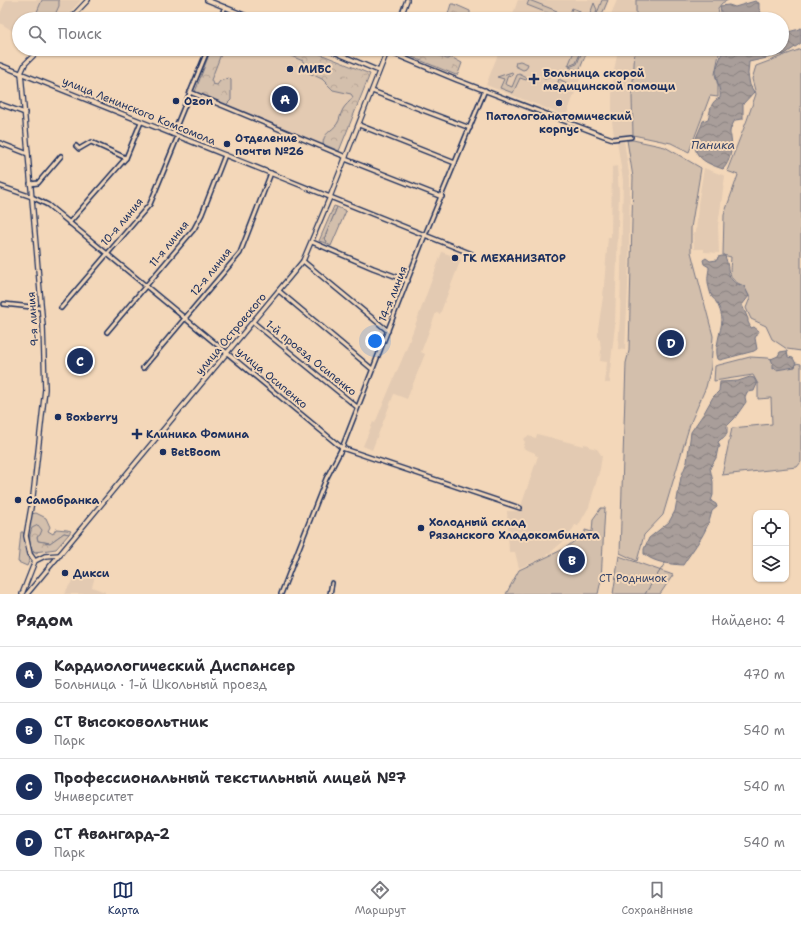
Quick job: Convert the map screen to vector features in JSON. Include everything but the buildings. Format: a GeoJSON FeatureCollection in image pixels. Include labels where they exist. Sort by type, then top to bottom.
{"type":"FeatureCollection","features":[{"type":"Feature","properties":{"kind":"street"},"geometry":{"type":"LineString","coordinates":[[77,12],[88,0]]}},
{"type":"Feature","properties":{"kind":"street"},"geometry":{"type":"LineString","coordinates":[[207,0],[237,12]]}},
{"type":"Feature","properties":{"kind":"street"},"geometry":{"type":"LineString","coordinates":[[403,12],[407,0]]}},
{"type":"Feature","properties":{"kind":"street"},"geometry":{"type":"LineString","coordinates":[[223,12],[225,7]]}},
{"type":"Feature","properties":{"kind":"street"},"geometry":{"type":"LineString","coordinates":[[21,73],[25,64],[33,56]]}},
{"type":"Feature","properties":{"kind":"street"},"geometry":{"type":"LineString","coordinates":[[173,134],[205,56]]}},
{"type":"Feature","properties":{"kind":"street"},"geometry":{"type":"LineString","coordinates":[[344,56],[379,71]]}},
{"type":"Feature","properties":{"kind":"street","name":"улица Островского"},"geometry":{"type":"LineString","coordinates":[[27,594],[303,261],[346,158],[385,56]]}},
{"type":"Feature","properties":{"kind":"street"},"geometry":{"type":"LineString","coordinates":[[403,56],[485,90],[613,139],[631,137]]}},
{"type":"Feature","properties":{"kind":"street","name":"улица Ленинского Комсомола"},"geometry":{"type":"LineString","coordinates":[[0,65],[472,254]]}},
{"type":"Feature","properties":{"kind":"street","name":"9-я линия"},"geometry":{"type":"LineString","coordinates":[[21,73],[43,326],[45,389],[33,496],[26,536],[30,554],[35,561]]}},
{"type":"Feature","properties":{"kind":"street","name":"14-я линия"},"geometry":{"type":"LineString","coordinates":[[281,594],[326,479],[342,448],[425,235],[485,90]]}},
{"type":"Feature","properties":{"kind":"street"},"geometry":{"type":"LineString","coordinates":[[372,91],[470,128]]}},
{"type":"Feature","properties":{"kind":"street"},"geometry":{"type":"LineString","coordinates":[[190,92],[442,197]]}},
{"type":"Feature","properties":{"kind":"street"},"geometry":{"type":"LineString","coordinates":[[0,104],[25,113]]}},
{"type":"Feature","properties":{"kind":"street"},"geometry":{"type":"LineString","coordinates":[[69,223],[126,158],[141,122]]}},
{"type":"Feature","properties":{"kind":"street"},"geometry":{"type":"LineString","coordinates":[[359,125],[455,163]]}},
{"type":"Feature","properties":{"kind":"street","name":"10-я линия"},"geometry":{"type":"LineString","coordinates":[[61,308],[150,204],[178,136]]}},
{"type":"Feature","properties":{"kind":"street"},"geometry":{"type":"LineString","coordinates":[[76,146],[79,149],[91,142],[126,158]]}},
{"type":"Feature","properties":{"kind":"street"},"geometry":{"type":"LineString","coordinates":[[0,143],[28,154]]}},
{"type":"Feature","properties":{"kind":"street","name":"11-я линия"},"geometry":{"type":"LineString","coordinates":[[107,332],[194,229],[202,214],[225,155]]}},
{"type":"Feature","properties":{"kind":"street"},"geometry":{"type":"LineString","coordinates":[[30,184],[38,183],[61,156]]}},
{"type":"Feature","properties":{"kind":"street","name":"12-я линия"},"geometry":{"type":"LineString","coordinates":[[144,368],[240,253],[271,173]]}},
{"type":"Feature","properties":{"kind":"street","name":"улица Осипенко"},"geometry":{"type":"LineString","coordinates":[[0,186],[48,205],[184,319],[342,448],[520,508]]}},
{"type":"Feature","properties":{"kind":"street"},"geometry":{"type":"LineString","coordinates":[[312,242],[408,281]]}},
{"type":"Feature","properties":{"kind":"street"},"geometry":{"type":"LineString","coordinates":[[303,261],[388,331]]}},
{"type":"Feature","properties":{"kind":"street"},"geometry":{"type":"LineString","coordinates":[[278,292],[372,370]]}},
{"type":"Feature","properties":{"kind":"street"},"geometry":{"type":"LineString","coordinates":[[4,304],[41,308]]}},
{"type":"Feature","properties":{"kind":"street","name":"1-й проезд Осипенко"},"geometry":{"type":"LineString","coordinates":[[253,322],[357,407]]}},
{"type":"Feature","properties":{"kind":"street"},"geometry":{"type":"LineString","coordinates":[[22,594],[35,561],[45,556],[60,555]]}},
{"type":"Feature","properties":{"kind":"street"},"geometry":{"type":"LineString","coordinates":[[330,594],[332,583]]}},
{"type":"Feature","properties":{"kind":"shaded area"},"geometry":{"type":"Polygon","coordinates":[[[6,0],[81,0],[70,12],[12,12],[12,31],[0,23],[0,14],[6,0]]]}},
{"type":"Feature","properties":{"kind":"shaded area"},"geometry":{"type":"Polygon","coordinates":[[[518,0],[609,0],[604,12],[514,12],[518,0]]]}},
{"type":"Feature","properties":{"kind":"shaded area"},"geometry":{"type":"Polygon","coordinates":[[[617,0],[636,0],[636,12],[612,12],[617,0]]]}},
{"type":"Feature","properties":{"kind":"shaded area"},"geometry":{"type":"Polygon","coordinates":[[[208,56],[325,56],[370,74],[339,151],[195,92],[208,56]]]}},
{"type":"Feature","properties":{"kind":"shaded area","name":"Больница скорой медицинской помощи"},"geometry":{"type":"Polygon","coordinates":[[[497,56],[586,56],[579,72],[582,74],[566,116],[486,85],[497,56]]]}},
{"type":"Feature","properties":{"kind":"shaded area"},"geometry":{"type":"Polygon","coordinates":[[[617,56],[635,56],[632,97],[633,135],[614,136],[612,121],[612,96],[617,56]]]}},
{"type":"Feature","properties":{"kind":"shaded area"},"geometry":{"type":"Polygon","coordinates":[[[617,141],[624,141],[630,179],[629,265],[625,350],[618,349],[623,180],[617,141]]]}},
{"type":"Feature","properties":{"kind":"shaded area"},"geometry":{"type":"Polygon","coordinates":[[[617,166],[619,193],[615,325],[609,379],[610,383],[605,383],[607,362],[600,361],[601,351],[600,340],[598,339],[598,329],[603,297],[608,237],[611,237],[612,167],[617,166]]]}},
{"type":"Feature","properties":{"kind":"shaded area"},"geometry":{"type":"Polygon","coordinates":[[[704,168],[725,176],[718,226],[719,253],[704,252],[704,249],[694,249],[693,232],[696,232],[698,204],[704,168]]]}},
{"type":"Feature","properties":{"kind":"shaded area"},"geometry":{"type":"Polygon","coordinates":[[[442,252],[461,259],[440,314],[436,313],[421,352],[425,354],[407,399],[394,394],[372,450],[363,446],[373,422],[375,423],[406,350],[442,252]]]}},
{"type":"Feature","properties":{"kind":"shaded area"},"geometry":{"type":"Polygon","coordinates":[[[537,434],[583,446],[584,444],[589,445],[589,447],[597,449],[602,456],[600,469],[589,507],[578,526],[575,525],[569,536],[545,557],[519,568],[515,552],[509,552],[507,511],[519,511],[538,456],[535,455],[535,453],[523,448],[525,442],[523,439],[528,436],[536,438],[537,434]]]}},
{"type":"Feature","properties":{"kind":"shaded area"},"geometry":{"type":"Polygon","coordinates":[[[79,570],[95,576],[92,587],[105,592],[105,594],[64,594],[79,570]]]}},
{"type":"Feature","properties":{"kind":"green space"},"geometry":{"type":"Polygon","coordinates":[[[42,0],[59,0],[59,6],[56,12],[37,12],[42,0]]]}},
{"type":"Feature","properties":{"kind":"green space"},"geometry":{"type":"Polygon","coordinates":[[[529,0],[557,11],[545,12],[527,5],[529,0]]]}},
{"type":"Feature","properties":{"kind":"green space"},"geometry":{"type":"Polygon","coordinates":[[[602,0],[608,0],[603,12],[598,12],[602,0]]]}},
{"type":"Feature","properties":{"kind":"green space"},"geometry":{"type":"Polygon","coordinates":[[[636,0],[728,0],[722,3],[718,8],[719,12],[636,12],[636,0]]]}},
{"type":"Feature","properties":{"kind":"green space"},"geometry":{"type":"Polygon","coordinates":[[[594,3],[596,12],[591,12],[594,3]]]}},
{"type":"Feature","properties":{"kind":"green space"},"geometry":{"type":"Polygon","coordinates":[[[451,4],[470,11],[470,12],[449,12],[451,4]]]}},
{"type":"Feature","properties":{"kind":"green space"},"geometry":{"type":"Polygon","coordinates":[[[572,8],[580,11],[580,12],[571,12],[572,8]]]}},
{"type":"Feature","properties":{"kind":"green space"},"geometry":{"type":"Polygon","coordinates":[[[801,49],[801,351],[787,349],[772,339],[766,326],[751,319],[746,308],[750,298],[744,286],[732,278],[730,272],[731,257],[723,255],[724,215],[738,175],[727,171],[756,94],[752,79],[756,66],[782,56],[789,56],[789,54],[801,49]]]}},
{"type":"Feature","properties":{"kind":"green space"},"geometry":{"type":"Polygon","coordinates":[[[208,56],[220,56],[211,80],[213,84],[217,85],[220,81],[229,78],[231,80],[231,100],[226,105],[195,92],[208,56]]]}},
{"type":"Feature","properties":{"kind":"green space"},"geometry":{"type":"Polygon","coordinates":[[[291,56],[325,56],[370,74],[339,151],[323,144],[323,140],[324,137],[337,124],[343,109],[353,97],[351,94],[333,90],[322,79],[305,71],[303,61],[291,56]]]}},
{"type":"Feature","properties":{"kind":"green space"},"geometry":{"type":"Polygon","coordinates":[[[410,56],[440,56],[447,59],[451,57],[462,63],[458,74],[456,75],[410,56]]]}},
{"type":"Feature","properties":{"kind":"green space"},"geometry":{"type":"Polygon","coordinates":[[[572,56],[579,56],[576,63],[568,66],[572,56]]]}},
{"type":"Feature","properties":{"kind":"green space"},"geometry":{"type":"Polygon","coordinates":[[[580,56],[585,56],[579,71],[569,67],[577,64],[580,56]]]}},
{"type":"Feature","properties":{"kind":"green space"},"geometry":{"type":"Polygon","coordinates":[[[635,56],[719,56],[715,74],[718,86],[718,97],[710,96],[689,152],[671,143],[633,135],[632,97],[635,56]]]}},
{"type":"Feature","properties":{"kind":"green space"},"geometry":{"type":"Polygon","coordinates":[[[520,61],[528,64],[526,69],[523,70],[515,66],[516,62],[520,61]]]}},
{"type":"Feature","properties":{"kind":"green space"},"geometry":{"type":"Polygon","coordinates":[[[547,69],[555,73],[555,75],[545,79],[543,78],[547,69]]]}},
{"type":"Feature","properties":{"kind":"green space"},"geometry":{"type":"Polygon","coordinates":[[[512,72],[513,74],[511,76],[508,75],[505,84],[512,87],[517,75],[519,74],[527,78],[526,80],[520,78],[513,93],[500,88],[504,79],[497,77],[512,72]]]}},
{"type":"Feature","properties":{"kind":"green space"},"geometry":{"type":"Polygon","coordinates":[[[559,79],[571,85],[569,90],[559,87],[557,92],[555,91],[559,79]]]}},
{"type":"Feature","properties":{"kind":"green space"},"geometry":{"type":"Polygon","coordinates":[[[627,140],[665,147],[701,168],[691,228],[691,252],[713,336],[711,367],[706,387],[690,424],[663,515],[644,535],[637,561],[620,553],[626,363],[629,351],[633,177],[627,140]]]}},
{"type":"Feature","properties":{"kind":"green space"},"geometry":{"type":"Polygon","coordinates":[[[334,206],[337,207],[324,239],[327,241],[326,243],[319,241],[334,206]]]}},
{"type":"Feature","properties":{"kind":"green space"},"geometry":{"type":"Polygon","coordinates":[[[337,207],[346,211],[331,246],[326,243],[327,241],[324,239],[337,207]]]}},
{"type":"Feature","properties":{"kind":"green space"},"geometry":{"type":"Polygon","coordinates":[[[750,357],[768,358],[801,364],[801,462],[797,467],[722,475],[732,428],[772,424],[771,398],[758,399],[758,384],[753,375],[714,381],[715,366],[750,357]]]}},
{"type":"Feature","properties":{"kind":"green space"},"geometry":{"type":"Polygon","coordinates":[[[601,508],[605,508],[601,580],[598,594],[506,594],[519,570],[564,549],[585,533],[585,530],[592,532],[593,519],[601,508]]]}},
{"type":"Feature","properties":{"kind":"green space"},"geometry":{"type":"Polygon","coordinates":[[[36,513],[46,518],[50,527],[48,531],[53,534],[56,529],[71,531],[69,534],[64,533],[50,543],[38,541],[37,537],[29,535],[32,549],[35,552],[39,551],[35,554],[31,551],[28,536],[31,514],[36,513]]]}},
{"type":"Feature","properties":{"kind":"green space"},"geometry":{"type":"Polygon","coordinates":[[[38,525],[42,530],[40,535],[37,537],[38,541],[50,543],[64,533],[69,534],[56,549],[35,552],[30,544],[30,534],[32,528],[38,525]]]}},
{"type":"Feature","properties":{"kind":"green space"},"geometry":{"type":"Polygon","coordinates":[[[21,532],[23,532],[30,559],[27,566],[18,562],[21,532]]]}},
{"type":"Feature","properties":{"kind":"green space","name":"СТ Родничок"},"geometry":{"type":"Polygon","coordinates":[[[619,556],[673,575],[660,594],[613,594],[619,556]]]}},
{"type":"Feature","properties":{"kind":"water"},"geometry":{"type":"Polygon","coordinates":[[[755,1],[759,3],[759,9],[761,12],[721,12],[720,6],[729,5],[735,7],[755,1]]]}},
{"type":"Feature","properties":{"kind":"water","name":"Паника"},"geometry":{"type":"Polygon","coordinates":[[[801,28],[801,43],[789,51],[789,32],[801,28]]]}},
{"type":"Feature","properties":{"kind":"water","name":"Паника"},"geometry":{"type":"Polygon","coordinates":[[[721,56],[776,56],[749,62],[748,74],[750,85],[754,92],[743,104],[743,119],[735,120],[731,128],[731,150],[729,159],[723,169],[708,163],[700,157],[695,148],[696,137],[703,121],[708,119],[710,109],[714,101],[720,98],[716,78],[717,65],[721,56]]]}},
{"type":"Feature","properties":{"kind":"water"},"geometry":{"type":"Polygon","coordinates":[[[725,256],[729,275],[733,281],[744,286],[749,296],[742,305],[751,328],[754,327],[759,331],[755,338],[757,349],[720,360],[718,359],[717,350],[722,320],[718,306],[712,297],[708,284],[709,267],[704,264],[703,260],[706,258],[710,261],[717,260],[718,257],[725,256]]]}},
{"type":"Feature","properties":{"kind":"water"},"geometry":{"type":"Polygon","coordinates":[[[787,351],[788,357],[793,358],[796,364],[795,367],[776,370],[775,368],[773,369],[771,359],[778,356],[780,352],[787,351]]]}},
{"type":"Feature","properties":{"kind":"water"},"geometry":{"type":"Polygon","coordinates":[[[750,377],[754,378],[757,384],[754,391],[747,392],[745,397],[746,402],[727,426],[727,433],[725,437],[718,442],[720,447],[718,448],[716,458],[710,468],[713,482],[713,495],[711,501],[716,504],[717,507],[712,511],[704,533],[683,565],[662,562],[648,557],[644,554],[644,549],[649,538],[669,522],[675,511],[681,477],[687,462],[691,432],[713,397],[719,391],[720,382],[738,381],[750,377]]]}},
{"type":"Feature","properties":{"kind":"waterway","name":"Паника"},"geometry":{"type":"LineString","coordinates":[[645,594],[665,563]]}},
{"type":"Feature","properties":{"kind":"place","name":"МИБС"},"geometry":{"type":"Point","coordinates":[290,69]}},
{"type":"Feature","properties":{"kind":"place","name":"Больница скорой медицинской помощи"},"geometry":{"type":"Point","coordinates":[534,79]}},
{"type":"Feature","properties":{"kind":"place","name":"Кардиологический Диспансер"},"geometry":{"type":"Point","coordinates":[285,99]}},
{"type":"Feature","properties":{"kind":"place","name":"Ozon"},"geometry":{"type":"Point","coordinates":[176,101]}},
{"type":"Feature","properties":{"kind":"place","name":"Патологоанатомический корпус"},"geometry":{"type":"Point","coordinates":[559,103]}},
{"type":"Feature","properties":{"kind":"place","name":"Отделение почты №26"},"geometry":{"type":"Point","coordinates":[227,144]}},
{"type":"Feature","properties":{"kind":"place","name":"ГК МЕХАНИЗАТОР"},"geometry":{"type":"Point","coordinates":[455,258]}},
{"type":"Feature","properties":{"kind":"place","name":"СТ Авангард-2"},"geometry":{"type":"Point","coordinates":[671,343]}},
{"type":"Feature","properties":{"kind":"place","name":"Профессиональный текстильный лицей №7"},"geometry":{"type":"Point","coordinates":[80,361]}},
{"type":"Feature","properties":{"kind":"place","name":"Boxberry"},"geometry":{"type":"Point","coordinates":[58,417]}},
{"type":"Feature","properties":{"kind":"place","name":"Клиника Фомина"},"geometry":{"type":"Point","coordinates":[137,434]}},
{"type":"Feature","properties":{"kind":"place","name":"BetBoom"},"geometry":{"type":"Point","coordinates":[163,452]}},
{"type":"Feature","properties":{"kind":"place","name":"Самобранка"},"geometry":{"type":"Point","coordinates":[18,500]}},
{"type":"Feature","properties":{"kind":"place","name":"Холодный склад Рязанского Хладокомбината"},"geometry":{"type":"Point","coordinates":[421,528]}},
{"type":"Feature","properties":{"kind":"place","name":"СТ Высоковольтник"},"geometry":{"type":"Point","coordinates":[572,560]}},
{"type":"Feature","properties":{"kind":"place","name":"Дикси"},"geometry":{"type":"Point","coordinates":[65,573]}}]}
